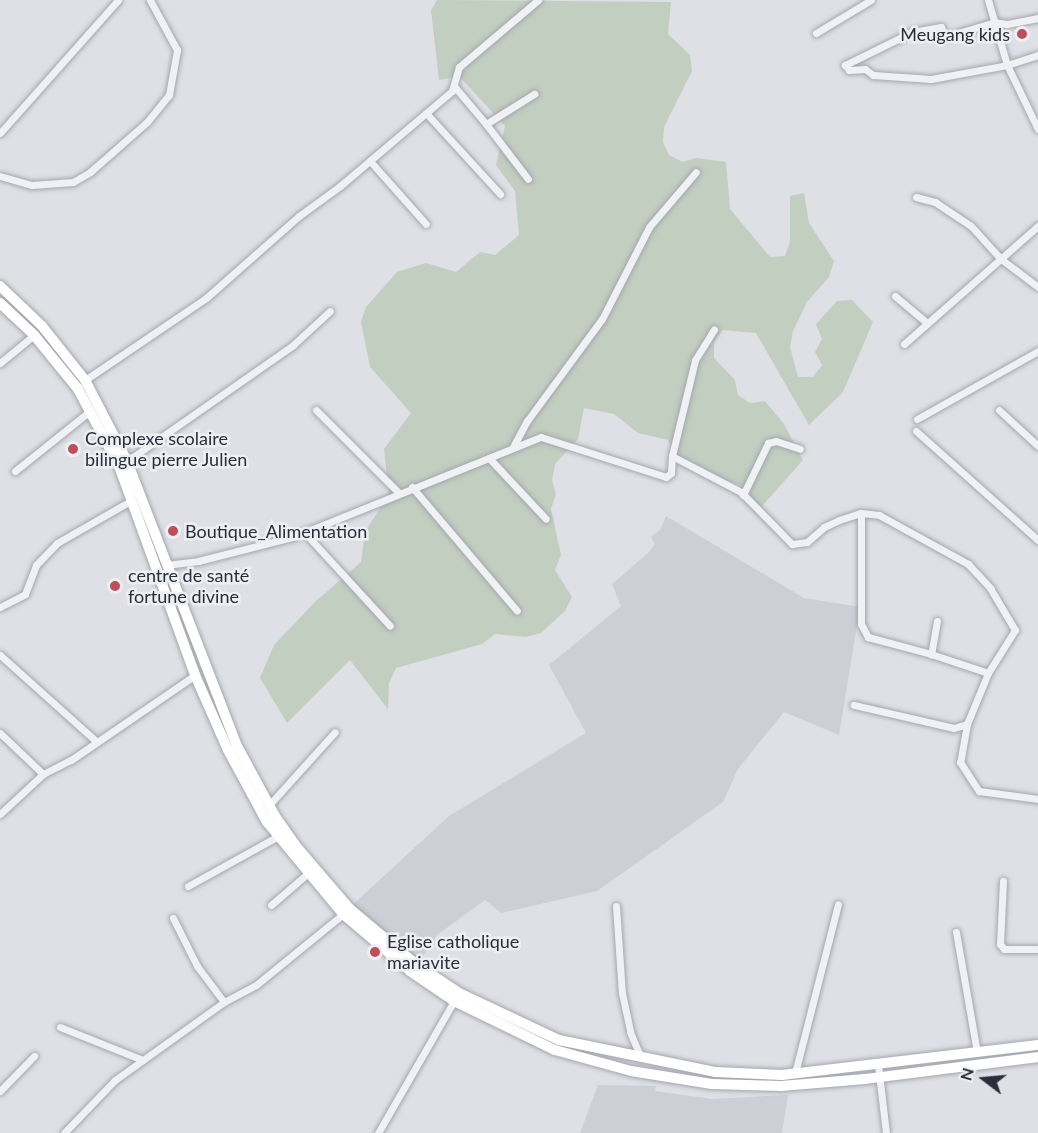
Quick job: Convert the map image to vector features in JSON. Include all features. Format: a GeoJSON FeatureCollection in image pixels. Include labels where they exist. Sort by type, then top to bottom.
{"type":"FeatureCollection","features":[{"type":"Feature","properties":{"kind":"main road"},"geometry":{"type":"LineString","coordinates":[[0,286],[42,326],[85,380],[127,460],[237,746],[282,834],[349,908],[399,951],[459,993],[559,1040],[642,1060],[715,1072],[795,1073],[879,1071],[1038,1057]]}},
{"type":"Feature","properties":{"kind":"main road"},"geometry":{"type":"LineString","coordinates":[[0,303],[34,335],[78,389],[90,411],[119,465],[195,675],[228,750],[307,874],[343,914],[385,951],[454,1001],[555,1050],[631,1071],[711,1084],[781,1086],[879,1071],[977,1052],[1038,1045]]}},
{"type":"Feature","properties":{"kind":"street"},"geometry":{"type":"LineString","coordinates":[[0,133],[118,0]]}},
{"type":"Feature","properties":{"kind":"street"},"geometry":{"type":"LineString","coordinates":[[0,176],[32,185],[72,182],[90,172],[147,122],[169,95],[177,50],[150,0]]}},
{"type":"Feature","properties":{"kind":"street"},"geometry":{"type":"LineString","coordinates":[[85,380],[206,298],[299,216],[426,114],[454,86],[459,67],[538,0]]}},
{"type":"Feature","properties":{"kind":"street"},"geometry":{"type":"LineString","coordinates":[[816,33],[871,0]]}},
{"type":"Feature","properties":{"kind":"street"},"geometry":{"type":"LineString","coordinates":[[988,0],[1007,65],[1038,129]]}},
{"type":"Feature","properties":{"kind":"street"},"geometry":{"type":"LineString","coordinates":[[1038,18],[1007,24],[995,22],[945,37],[941,27],[900,35],[845,65],[849,70],[865,69],[873,75],[929,79],[1007,65],[1038,55]]}},
{"type":"Feature","properties":{"kind":"street"},"geometry":{"type":"LineString","coordinates":[[454,86],[528,179]]}},
{"type":"Feature","properties":{"kind":"street"},"geometry":{"type":"LineString","coordinates":[[486,124],[534,94]]}},
{"type":"Feature","properties":{"kind":"street"},"geometry":{"type":"LineString","coordinates":[[426,114],[500,194]]}},
{"type":"Feature","properties":{"kind":"street"},"geometry":{"type":"LineString","coordinates":[[370,160],[426,225]]}},
{"type":"Feature","properties":{"kind":"street"},"geometry":{"type":"LineString","coordinates":[[513,447],[527,421],[602,319],[649,227],[696,172]]}},
{"type":"Feature","properties":{"kind":"street"},"geometry":{"type":"LineString","coordinates":[[916,197],[935,202],[971,226],[1001,259],[1038,287]]}},
{"type":"Feature","properties":{"kind":"street"},"geometry":{"type":"LineString","coordinates":[[904,344],[926,322],[1038,226]]}},
{"type":"Feature","properties":{"kind":"street"},"geometry":{"type":"LineString","coordinates":[[895,296],[926,322]]}},
{"type":"Feature","properties":{"kind":"street"},"geometry":{"type":"LineString","coordinates":[[127,460],[293,345],[330,311]]}},
{"type":"Feature","properties":{"kind":"street"},"geometry":{"type":"LineString","coordinates":[[166,565],[198,561],[304,532],[513,447],[547,438],[666,477],[671,473],[672,456],[696,360],[714,330]]}},
{"type":"Feature","properties":{"kind":"street"},"geometry":{"type":"LineString","coordinates":[[0,363],[34,335]]}},
{"type":"Feature","properties":{"kind":"street"},"geometry":{"type":"LineString","coordinates":[[917,419],[1038,351]]}},
{"type":"Feature","properties":{"kind":"street"},"geometry":{"type":"LineString","coordinates":[[316,410],[399,493]]}},
{"type":"Feature","properties":{"kind":"street"},"geometry":{"type":"LineString","coordinates":[[999,410],[1038,446]]}},
{"type":"Feature","properties":{"kind":"street"},"geometry":{"type":"LineString","coordinates":[[15,471],[90,411]]}},
{"type":"Feature","properties":{"kind":"street"},"geometry":{"type":"LineString","coordinates":[[916,431],[1038,540]]}},
{"type":"Feature","properties":{"kind":"street"},"geometry":{"type":"LineString","coordinates":[[744,495],[768,443],[776,441],[800,449]]}},
{"type":"Feature","properties":{"kind":"street"},"geometry":{"type":"LineString","coordinates":[[672,456],[744,495],[796,545],[824,527],[861,513],[879,515],[940,546],[968,564],[990,588],[1015,630],[988,673],[967,724],[960,762],[981,792],[1038,799]]}},
{"type":"Feature","properties":{"kind":"street"},"geometry":{"type":"LineString","coordinates":[[489,458],[546,519]]}},
{"type":"Feature","properties":{"kind":"street"},"geometry":{"type":"LineString","coordinates":[[412,487],[517,611]]}},
{"type":"Feature","properties":{"kind":"street"},"geometry":{"type":"LineString","coordinates":[[0,607],[25,594],[36,565],[57,543],[132,500]]}},
{"type":"Feature","properties":{"kind":"street"},"geometry":{"type":"LineString","coordinates":[[861,513],[861,624],[868,637],[931,654],[988,673]]}},
{"type":"Feature","properties":{"kind":"street"},"geometry":{"type":"LineString","coordinates":[[304,532],[390,626]]}},
{"type":"Feature","properties":{"kind":"street"},"geometry":{"type":"LineString","coordinates":[[931,654],[937,621]]}},
{"type":"Feature","properties":{"kind":"street"},"geometry":{"type":"LineString","coordinates":[[0,656],[96,741]]}},
{"type":"Feature","properties":{"kind":"street"},"geometry":{"type":"LineString","coordinates":[[0,814],[43,774],[71,760],[195,675]]}},
{"type":"Feature","properties":{"kind":"street"},"geometry":{"type":"LineString","coordinates":[[854,705],[954,728],[967,724]]}},
{"type":"Feature","properties":{"kind":"street"},"geometry":{"type":"LineString","coordinates":[[269,805],[335,732]]}},
{"type":"Feature","properties":{"kind":"street"},"geometry":{"type":"LineString","coordinates":[[0,734],[43,774]]}},
{"type":"Feature","properties":{"kind":"street"},"geometry":{"type":"LineString","coordinates":[[188,886],[282,834]]}},
{"type":"Feature","properties":{"kind":"street"},"geometry":{"type":"LineString","coordinates":[[271,905],[307,874]]}},
{"type":"Feature","properties":{"kind":"street"},"geometry":{"type":"LineString","coordinates":[[1003,881],[1000,944],[1004,949],[1038,949]]}},
{"type":"Feature","properties":{"kind":"street"},"geometry":{"type":"LineString","coordinates":[[795,1073],[838,904]]}},
{"type":"Feature","properties":{"kind":"street"},"geometry":{"type":"LineString","coordinates":[[616,906],[622,993],[630,1032],[642,1060]]}},
{"type":"Feature","properties":{"kind":"street"},"geometry":{"type":"LineString","coordinates":[[64,1133],[86,1106],[143,1060],[224,1002],[256,985],[343,914]]}},
{"type":"Feature","properties":{"kind":"street"},"geometry":{"type":"LineString","coordinates":[[173,918],[197,966],[224,1002]]}},
{"type":"Feature","properties":{"kind":"street"},"geometry":{"type":"LineString","coordinates":[[956,932],[977,1052]]}},
{"type":"Feature","properties":{"kind":"street"},"geometry":{"type":"LineString","coordinates":[[378,1133],[454,1001]]}},
{"type":"Feature","properties":{"kind":"street"},"geometry":{"type":"LineString","coordinates":[[60,1027],[143,1060]]}},
{"type":"Feature","properties":{"kind":"street"},"geometry":{"type":"LineString","coordinates":[[0,1091],[34,1056]]}},
{"type":"Feature","properties":{"kind":"street"},"geometry":{"type":"LineString","coordinates":[[879,1071],[886,1133]]}},
{"type":"Feature","properties":{"kind":"shaded area"},"geometry":{"type":"Polygon","coordinates":[[[666,516],[804,598],[860,607],[839,735],[784,712],[738,769],[723,802],[597,891],[501,913],[485,900],[437,935],[417,965],[349,908],[449,816],[586,733],[549,665],[621,606],[612,584],[648,553],[655,544],[651,537],[661,529],[666,516]]]}},
{"type":"Feature","properties":{"kind":"shaded area"},"geometry":{"type":"Polygon","coordinates":[[[598,1085],[656,1086],[655,1091],[712,1099],[788,1095],[782,1133],[580,1133],[598,1085]]]}},
{"type":"Feature","properties":{"kind":"green space"},"geometry":{"type":"Polygon","coordinates":[[[437,0],[671,2],[668,34],[690,55],[692,71],[664,127],[663,142],[669,155],[683,162],[696,158],[726,162],[730,209],[770,257],[785,256],[790,242],[790,196],[804,193],[809,223],[834,261],[829,277],[807,302],[793,331],[790,347],[798,377],[813,377],[822,365],[815,352],[822,339],[816,324],[837,301],[852,300],[873,322],[843,392],[809,425],[756,333],[723,330],[714,342],[714,358],[735,380],[738,395],[750,403],[765,401],[784,424],[803,460],[755,514],[741,485],[684,467],[668,440],[638,433],[614,414],[584,408],[578,439],[555,464],[552,480],[556,494],[551,509],[561,555],[555,570],[572,597],[565,611],[541,633],[526,637],[495,634],[482,644],[396,668],[389,683],[388,709],[350,660],[287,723],[260,678],[274,645],[316,601],[361,562],[365,532],[389,494],[384,449],[411,413],[370,367],[361,322],[366,307],[397,272],[426,263],[456,272],[480,252],[495,255],[519,235],[515,191],[496,165],[505,126],[459,76],[439,80],[431,10],[437,0]]]}},
{"type":"Feature","properties":{"kind":"place","name":"Meugang kids"},"geometry":{"type":"Point","coordinates":[1022,34]}},
{"type":"Feature","properties":{"kind":"place","name":"Complexe scolaire bilingue pierre Julien"},"geometry":{"type":"Point","coordinates":[73,449]}},
{"type":"Feature","properties":{"kind":"place","name":"Boutique_Alimentation"},"geometry":{"type":"Point","coordinates":[173,531]}},
{"type":"Feature","properties":{"kind":"place","name":"centre de santé fortune divine"},"geometry":{"type":"Point","coordinates":[115,586]}},
{"type":"Feature","properties":{"kind":"place","name":"Eglise catholique mariavite"},"geometry":{"type":"Point","coordinates":[375,952]}}]}
